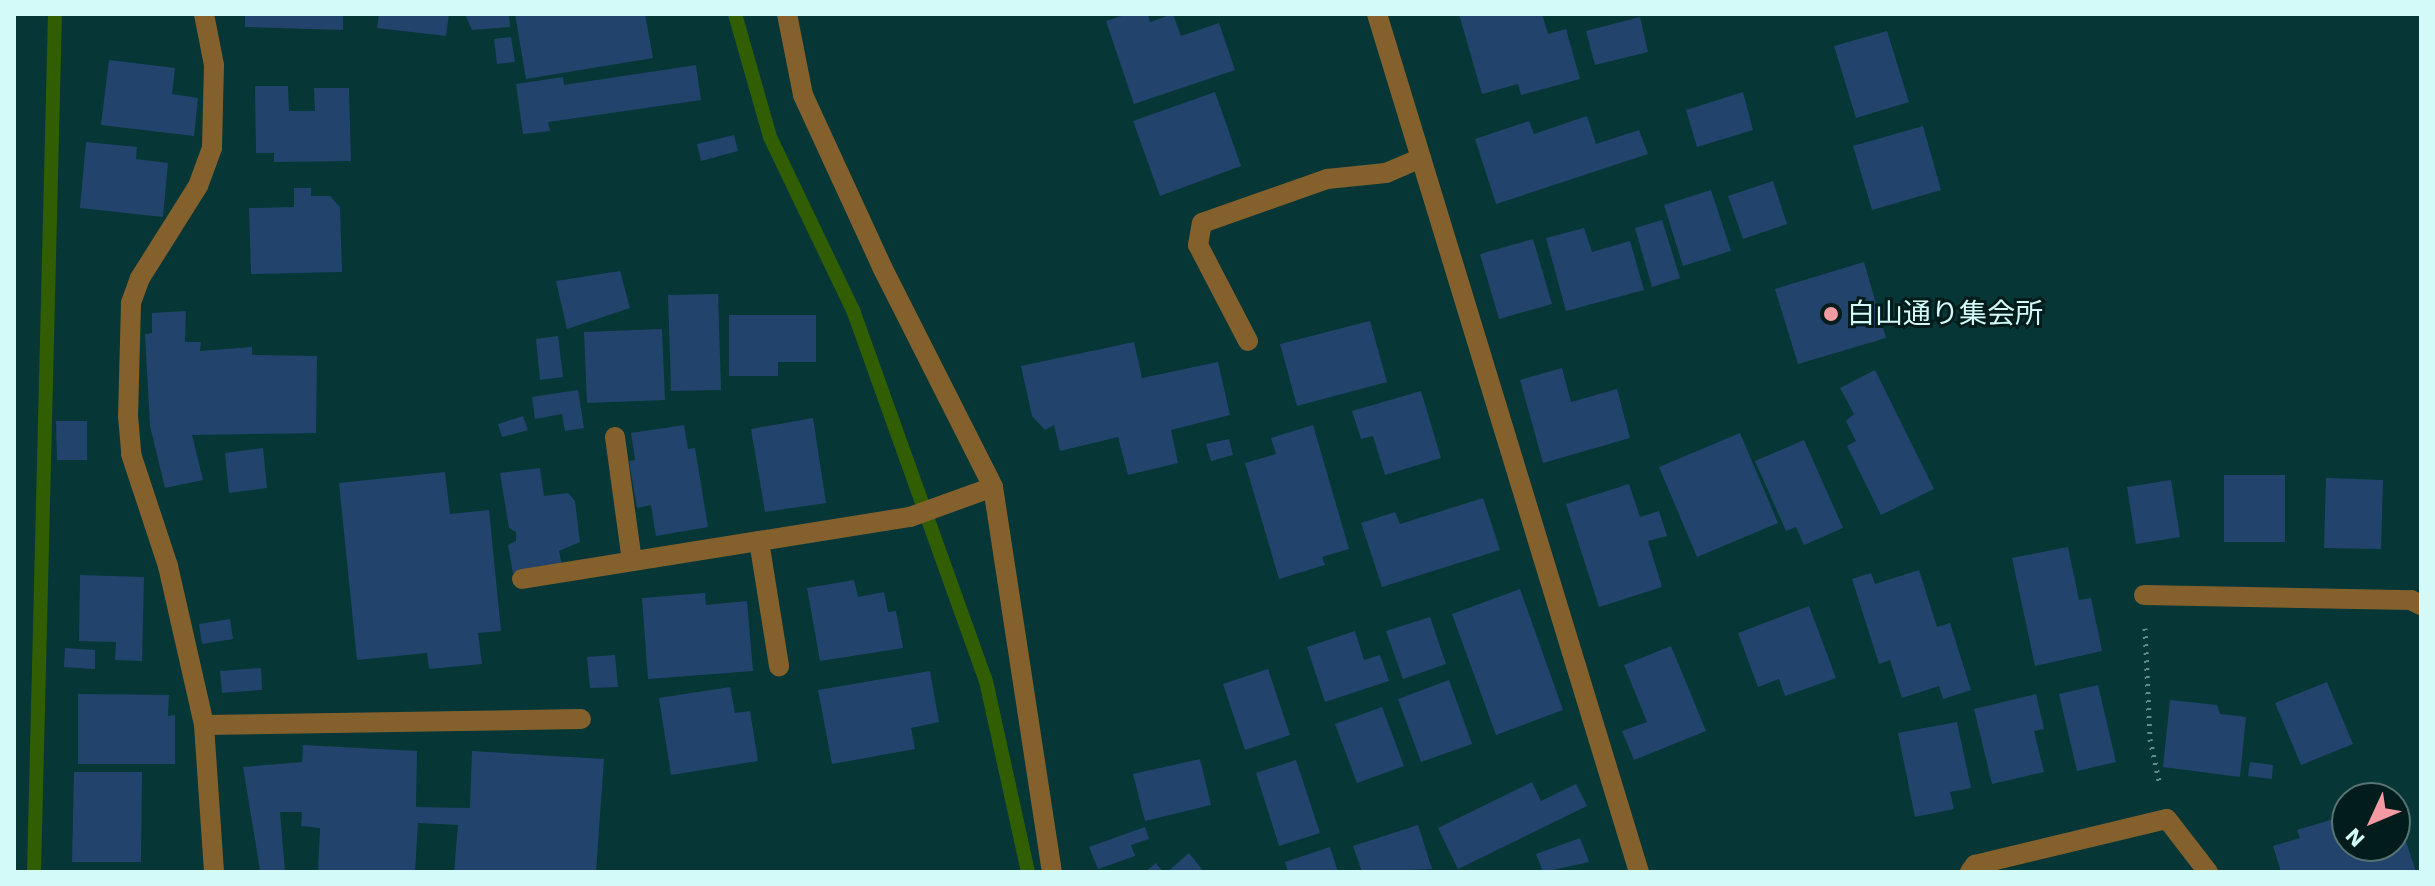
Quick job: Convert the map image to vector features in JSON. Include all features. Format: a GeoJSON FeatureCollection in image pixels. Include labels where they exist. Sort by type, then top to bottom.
{"type":"FeatureCollection","features":[{"type":"Feature","properties":{"kind":"street"},"geometry":{"type":"LineString","coordinates":[[204,14],[214,65],[212,148],[198,186],[140,278],[131,303],[128,416],[131,454],[168,566],[204,725],[214,872]]}},
{"type":"Feature","properties":{"kind":"street"},"geometry":{"type":"LineString","coordinates":[[787,14],[803,95],[993,487],[1052,872]]}},
{"type":"Feature","properties":{"kind":"street"},"geometry":{"type":"LineString","coordinates":[[1377,14],[1639,872]]}},
{"type":"Feature","properties":{"kind":"street"},"geometry":{"type":"LineString","coordinates":[[1248,341],[1198,245],[1202,223],[1327,179],[1386,173],[1421,158]]}},
{"type":"Feature","properties":{"kind":"street"},"geometry":{"type":"LineString","coordinates":[[615,437],[632,561]]}},
{"type":"Feature","properties":{"kind":"street"},"geometry":{"type":"LineString","coordinates":[[522,579],[910,517],[942,508],[993,487]]}},
{"type":"Feature","properties":{"kind":"street"},"geometry":{"type":"LineString","coordinates":[[759,541],[779,666]]}},
{"type":"Feature","properties":{"kind":"street"},"geometry":{"type":"LineString","coordinates":[[2144,595],[2411,600],[2421,605]]}},
{"type":"Feature","properties":{"kind":"street"},"geometry":{"type":"LineString","coordinates":[[204,725],[581,719]]}},
{"type":"Feature","properties":{"kind":"street"},"geometry":{"type":"LineString","coordinates":[[1970,872],[1975,865],[2167,819],[2208,872]]}},
{"type":"Feature","properties":{"kind":"path"},"geometry":{"type":"LineString","coordinates":[[2144,595],[2150,739],[2167,819]]}},
{"type":"Feature","properties":{"kind":"building"},"geometry":{"type":"Polygon","coordinates":[[[245,14],[343,14],[343,30],[245,27],[245,14]]]}},
{"type":"Feature","properties":{"kind":"building"},"geometry":{"type":"Polygon","coordinates":[[[379,14],[449,14],[446,36],[377,28],[379,14]]]}},
{"type":"Feature","properties":{"kind":"building"},"geometry":{"type":"Polygon","coordinates":[[[465,14],[509,14],[510,27],[472,30],[465,14]]]}},
{"type":"Feature","properties":{"kind":"building"},"geometry":{"type":"Polygon","coordinates":[[[515,14],[645,14],[653,58],[526,79],[515,14]]]}},
{"type":"Feature","properties":{"kind":"building"},"geometry":{"type":"Polygon","coordinates":[[[1128,14],[1148,14],[1150,22],[1173,14],[1181,36],[1219,23],[1235,70],[1134,104],[1106,21],[1128,14]]]}},
{"type":"Feature","properties":{"kind":"building"},"geometry":{"type":"Polygon","coordinates":[[[1459,14],[1542,14],[1548,34],[1566,29],[1580,79],[1521,95],[1518,84],[1482,94],[1459,14]]]}},
{"type":"Feature","properties":{"kind":"building"},"geometry":{"type":"Polygon","coordinates":[[[1640,17],[1648,52],[1595,65],[1586,31],[1640,17]]]}},
{"type":"Feature","properties":{"kind":"building"},"geometry":{"type":"Polygon","coordinates":[[[1887,31],[1909,102],[1856,118],[1834,46],[1887,31]]]}},
{"type":"Feature","properties":{"kind":"building"},"geometry":{"type":"Polygon","coordinates":[[[511,37],[515,62],[497,64],[494,39],[511,37]]]}},
{"type":"Feature","properties":{"kind":"building"},"geometry":{"type":"Polygon","coordinates":[[[109,60],[175,68],[172,94],[198,98],[194,136],[101,125],[109,60]]]}},
{"type":"Feature","properties":{"kind":"building"},"geometry":{"type":"Polygon","coordinates":[[[696,65],[701,100],[548,122],[550,131],[523,134],[516,84],[563,77],[564,85],[696,65]]]}},
{"type":"Feature","properties":{"kind":"building"},"geometry":{"type":"Polygon","coordinates":[[[255,86],[288,86],[289,111],[315,111],[314,88],[349,88],[351,161],[274,162],[274,153],[256,153],[255,86]]]}},
{"type":"Feature","properties":{"kind":"building"},"geometry":{"type":"Polygon","coordinates":[[[1215,92],[1241,166],[1160,196],[1133,121],[1215,92]]]}},
{"type":"Feature","properties":{"kind":"building"},"geometry":{"type":"Polygon","coordinates":[[[1743,92],[1753,130],[1697,147],[1686,110],[1743,92]]]}},
{"type":"Feature","properties":{"kind":"building"},"geometry":{"type":"Polygon","coordinates":[[[1587,116],[1596,144],[1639,130],[1648,154],[1496,204],[1475,139],[1529,121],[1534,134],[1587,116]]]}},
{"type":"Feature","properties":{"kind":"building"},"geometry":{"type":"Polygon","coordinates":[[[1923,126],[1941,190],[1872,210],[1853,146],[1923,126]]]}},
{"type":"Feature","properties":{"kind":"building"},"geometry":{"type":"Polygon","coordinates":[[[734,135],[738,151],[701,161],[697,144],[734,135]]]}},
{"type":"Feature","properties":{"kind":"building"},"geometry":{"type":"Polygon","coordinates":[[[86,142],[137,147],[136,159],[168,163],[163,217],[80,208],[86,142]]]}},
{"type":"Feature","properties":{"kind":"building"},"geometry":{"type":"Polygon","coordinates":[[[1773,181],[1787,224],[1743,239],[1728,196],[1773,181]]]}},
{"type":"Feature","properties":{"kind":"building"},"geometry":{"type":"Polygon","coordinates":[[[294,188],[311,188],[311,196],[330,196],[340,207],[342,272],[251,274],[249,208],[294,207],[294,188]]]}},
{"type":"Feature","properties":{"kind":"building"},"geometry":{"type":"Polygon","coordinates":[[[1711,190],[1731,251],[1683,266],[1664,205],[1711,190]]]}},
{"type":"Feature","properties":{"kind":"building"},"geometry":{"type":"Polygon","coordinates":[[[1662,220],[1680,278],[1652,287],[1635,228],[1662,220]]]}},
{"type":"Feature","properties":{"kind":"building"},"geometry":{"type":"Polygon","coordinates":[[[1584,228],[1592,252],[1630,241],[1644,290],[1566,311],[1546,238],[1584,228]]]}},
{"type":"Feature","properties":{"kind":"building"},"geometry":{"type":"Polygon","coordinates":[[[1533,239],[1552,304],[1499,319],[1480,254],[1533,239]]]}},
{"type":"Feature","properties":{"kind":"building","name":"白山通り集会所"},"geometry":{"type":"Polygon","coordinates":[[[1864,262],[1886,338],[1798,364],[1775,289],[1864,262]]]}},
{"type":"Feature","properties":{"kind":"building"},"geometry":{"type":"Polygon","coordinates":[[[620,271],[630,308],[567,329],[556,281],[620,271]]]}},
{"type":"Feature","properties":{"kind":"building"},"geometry":{"type":"Polygon","coordinates":[[[718,294],[721,390],[671,391],[668,295],[718,294]]]}},
{"type":"Feature","properties":{"kind":"building"},"geometry":{"type":"Polygon","coordinates":[[[186,311],[185,342],[201,342],[200,351],[252,347],[252,355],[317,356],[316,433],[192,435],[203,480],[165,488],[150,426],[145,334],[152,333],[152,313],[186,311]]]}},
{"type":"Feature","properties":{"kind":"building"},"geometry":{"type":"Polygon","coordinates":[[[729,315],[816,315],[816,362],[778,362],[778,376],[729,376],[729,315]]]}},
{"type":"Feature","properties":{"kind":"building"},"geometry":{"type":"Polygon","coordinates":[[[1370,321],[1387,382],[1297,406],[1280,344],[1370,321]]]}},
{"type":"Feature","properties":{"kind":"building"},"geometry":{"type":"Polygon","coordinates":[[[662,329],[665,400],[587,403],[584,332],[662,329]]]}},
{"type":"Feature","properties":{"kind":"building"},"geometry":{"type":"Polygon","coordinates":[[[558,336],[563,377],[540,380],[536,339],[558,336]]]}},
{"type":"Feature","properties":{"kind":"building"},"geometry":{"type":"Polygon","coordinates":[[[1134,342],[1142,378],[1218,362],[1230,415],[1171,430],[1178,463],[1128,475],[1118,437],[1060,451],[1054,425],[1045,430],[1032,416],[1021,366],[1134,342]]]}},
{"type":"Feature","properties":{"kind":"building"},"geometry":{"type":"Polygon","coordinates":[[[1562,368],[1571,402],[1617,389],[1630,438],[1543,463],[1520,380],[1562,368]]]}},
{"type":"Feature","properties":{"kind":"building"},"geometry":{"type":"Polygon","coordinates":[[[1875,370],[1934,489],[1881,515],[1847,446],[1856,441],[1846,421],[1854,414],[1840,388],[1875,370]]]}},
{"type":"Feature","properties":{"kind":"building"},"geometry":{"type":"Polygon","coordinates":[[[578,390],[584,428],[565,431],[562,414],[535,419],[532,397],[578,390]]]}},
{"type":"Feature","properties":{"kind":"building"},"geometry":{"type":"Polygon","coordinates":[[[1421,391],[1441,458],[1385,475],[1373,436],[1361,439],[1352,411],[1421,391]]]}},
{"type":"Feature","properties":{"kind":"building"},"geometry":{"type":"Polygon","coordinates":[[[523,416],[528,430],[502,437],[498,424],[523,416]]]}},
{"type":"Feature","properties":{"kind":"building"},"geometry":{"type":"Polygon","coordinates":[[[813,418],[826,503],[765,512],[751,429],[813,418]]]}},
{"type":"Feature","properties":{"kind":"building"},"geometry":{"type":"Polygon","coordinates":[[[56,421],[87,421],[87,460],[57,460],[56,421]]]}},
{"type":"Feature","properties":{"kind":"building"},"geometry":{"type":"Polygon","coordinates":[[[684,425],[688,449],[695,448],[708,527],[656,536],[651,505],[637,508],[629,461],[635,460],[631,433],[684,425]]]}},
{"type":"Feature","properties":{"kind":"building"},"geometry":{"type":"Polygon","coordinates":[[[1313,425],[1349,549],[1322,557],[1325,565],[1279,579],[1245,463],[1276,454],[1271,438],[1313,425]]]}},
{"type":"Feature","properties":{"kind":"building"},"geometry":{"type":"Polygon","coordinates":[[[1740,433],[1778,523],[1697,557],[1659,467],[1740,433]]]}},
{"type":"Feature","properties":{"kind":"building"},"geometry":{"type":"Polygon","coordinates":[[[1229,439],[1233,455],[1211,461],[1206,444],[1229,439]]]}},
{"type":"Feature","properties":{"kind":"building"},"geometry":{"type":"Polygon","coordinates":[[[1804,440],[1843,528],[1804,545],[1796,527],[1786,531],[1755,461],[1804,440]]]}},
{"type":"Feature","properties":{"kind":"building"},"geometry":{"type":"Polygon","coordinates":[[[263,448],[267,488],[229,493],[225,453],[263,448]]]}},
{"type":"Feature","properties":{"kind":"building"},"geometry":{"type":"Polygon","coordinates":[[[540,468],[544,496],[568,493],[575,501],[580,542],[559,551],[562,565],[513,573],[508,545],[516,541],[516,532],[509,528],[500,473],[540,468]]]}},
{"type":"Feature","properties":{"kind":"building"},"geometry":{"type":"Polygon","coordinates":[[[445,472],[450,514],[489,510],[501,631],[478,633],[482,664],[429,669],[427,653],[357,660],[339,483],[445,472]]]}},
{"type":"Feature","properties":{"kind":"building"},"geometry":{"type":"Polygon","coordinates":[[[2224,475],[2285,475],[2285,542],[2224,542],[2224,475]]]}},
{"type":"Feature","properties":{"kind":"building"},"geometry":{"type":"Polygon","coordinates":[[[2326,478],[2383,480],[2381,549],[2324,548],[2326,478]]]}},
{"type":"Feature","properties":{"kind":"building"},"geometry":{"type":"Polygon","coordinates":[[[2171,480],[2180,537],[2136,544],[2127,487],[2171,480]]]}},
{"type":"Feature","properties":{"kind":"building"},"geometry":{"type":"Polygon","coordinates":[[[1629,484],[1640,517],[1659,511],[1667,536],[1648,541],[1662,587],[1599,607],[1566,504],[1629,484]]]}},
{"type":"Feature","properties":{"kind":"building"},"geometry":{"type":"Polygon","coordinates":[[[1483,498],[1500,550],[1382,587],[1361,523],[1395,512],[1400,524],[1483,498]]]}},
{"type":"Feature","properties":{"kind":"building"},"geometry":{"type":"Polygon","coordinates":[[[2068,547],[2079,600],[2091,598],[2102,651],[2035,666],[2012,558],[2068,547]]]}},
{"type":"Feature","properties":{"kind":"building"},"geometry":{"type":"Polygon","coordinates":[[[1919,570],[1937,627],[1950,623],[1971,690],[1943,699],[1939,686],[1902,698],[1890,660],[1879,664],[1852,579],[1871,573],[1875,584],[1919,570]]]}},
{"type":"Feature","properties":{"kind":"building"},"geometry":{"type":"Polygon","coordinates":[[[80,575],[144,577],[142,661],[115,660],[116,642],[79,641],[80,575]]]}},
{"type":"Feature","properties":{"kind":"building"},"geometry":{"type":"Polygon","coordinates":[[[854,580],[858,597],[884,592],[888,612],[896,611],[903,648],[820,661],[807,588],[854,580]]]}},
{"type":"Feature","properties":{"kind":"building"},"geometry":{"type":"Polygon","coordinates":[[[1520,589],[1563,710],[1496,735],[1452,614],[1520,589]]]}},
{"type":"Feature","properties":{"kind":"building"},"geometry":{"type":"Polygon","coordinates":[[[705,593],[706,605],[747,601],[753,671],[648,679],[642,598],[705,593]]]}},
{"type":"Feature","properties":{"kind":"building"},"geometry":{"type":"Polygon","coordinates":[[[1809,606],[1836,678],[1785,696],[1779,679],[1758,687],[1738,633],[1809,606]]]}},
{"type":"Feature","properties":{"kind":"building"},"geometry":{"type":"Polygon","coordinates":[[[1430,617],[1446,664],[1403,679],[1386,631],[1430,617]]]}},
{"type":"Feature","properties":{"kind":"building"},"geometry":{"type":"Polygon","coordinates":[[[230,619],[233,639],[202,644],[199,624],[230,619]]]}},
{"type":"Feature","properties":{"kind":"building"},"geometry":{"type":"Polygon","coordinates":[[[1355,631],[1364,660],[1380,655],[1389,681],[1325,702],[1307,647],[1355,631]]]}},
{"type":"Feature","properties":{"kind":"building"},"geometry":{"type":"Polygon","coordinates":[[[1671,646],[1706,731],[1634,760],[1622,731],[1647,722],[1624,665],[1671,646]]]}},
{"type":"Feature","properties":{"kind":"building"},"geometry":{"type":"Polygon","coordinates":[[[65,648],[95,650],[95,669],[64,667],[65,648]]]}},
{"type":"Feature","properties":{"kind":"building"},"geometry":{"type":"Polygon","coordinates":[[[615,655],[618,687],[590,688],[587,657],[615,655]]]}},
{"type":"Feature","properties":{"kind":"building"},"geometry":{"type":"Polygon","coordinates":[[[261,668],[262,690],[222,693],[220,671],[261,668]]]}},
{"type":"Feature","properties":{"kind":"building"},"geometry":{"type":"Polygon","coordinates":[[[1268,669],[1290,735],[1245,750],[1223,684],[1268,669]]]}},
{"type":"Feature","properties":{"kind":"building"},"geometry":{"type":"Polygon","coordinates":[[[930,671],[939,722],[911,728],[915,749],[832,764],[818,690],[930,671]]]}},
{"type":"Feature","properties":{"kind":"building"},"geometry":{"type":"Polygon","coordinates":[[[1449,680],[1472,744],[1421,762],[1398,699],[1449,680]]]}},
{"type":"Feature","properties":{"kind":"building"},"geometry":{"type":"Polygon","coordinates":[[[2327,682],[2353,744],[2301,765],[2275,703],[2327,682]]]}},
{"type":"Feature","properties":{"kind":"building"},"geometry":{"type":"Polygon","coordinates":[[[2098,685],[2116,762],[2077,771],[2059,694],[2098,685]]]}},
{"type":"Feature","properties":{"kind":"building"},"geometry":{"type":"Polygon","coordinates":[[[730,687],[735,713],[750,711],[758,761],[671,775],[659,698],[730,687]]]}},
{"type":"Feature","properties":{"kind":"building"},"geometry":{"type":"Polygon","coordinates":[[[78,694],[169,695],[168,716],[175,715],[175,764],[78,764],[78,694]]]}},
{"type":"Feature","properties":{"kind":"building"},"geometry":{"type":"Polygon","coordinates":[[[2036,694],[2044,729],[2034,731],[2044,772],[1992,784],[1974,709],[2036,694]]]}},
{"type":"Feature","properties":{"kind":"building"},"geometry":{"type":"Polygon","coordinates":[[[2170,700],[2217,705],[2220,714],[2246,717],[2240,777],[2163,767],[2170,700]]]}},
{"type":"Feature","properties":{"kind":"building"},"geometry":{"type":"Polygon","coordinates":[[[1382,707],[1404,766],[1357,783],[1335,724],[1382,707]]]}},
{"type":"Feature","properties":{"kind":"building"},"geometry":{"type":"Polygon","coordinates":[[[1957,722],[1971,788],[1950,792],[1954,809],[1915,817],[1898,733],[1957,722]]]}},
{"type":"Feature","properties":{"kind":"building"},"geometry":{"type":"Polygon","coordinates":[[[303,745],[417,751],[416,807],[470,808],[472,751],[604,759],[596,872],[454,872],[458,825],[418,823],[415,872],[318,872],[320,828],[301,826],[302,812],[280,812],[285,872],[260,870],[243,767],[302,762],[303,745]]]}},
{"type":"Feature","properties":{"kind":"building"},"geometry":{"type":"Polygon","coordinates":[[[1200,759],[1211,805],[1145,821],[1133,774],[1200,759]]]}},
{"type":"Feature","properties":{"kind":"building"},"geometry":{"type":"Polygon","coordinates":[[[1296,760],[1320,833],[1279,846],[1256,773],[1296,760]]]}},
{"type":"Feature","properties":{"kind":"building"},"geometry":{"type":"Polygon","coordinates":[[[2250,762],[2273,765],[2272,779],[2248,776],[2250,762]]]}},
{"type":"Feature","properties":{"kind":"building"},"geometry":{"type":"Polygon","coordinates":[[[74,772],[142,772],[141,862],[72,862],[74,772]]]}},
{"type":"Feature","properties":{"kind":"building"},"geometry":{"type":"Polygon","coordinates":[[[1532,782],[1541,801],[1576,784],[1587,806],[1458,869],[1438,828],[1532,782]]]}},
{"type":"Feature","properties":{"kind":"building"},"geometry":{"type":"Polygon","coordinates":[[[2331,820],[2331,862],[2411,862],[2411,857],[2416,872],[2281,872],[2273,846],[2300,838],[2297,830],[2331,820]]]}},
{"type":"Feature","properties":{"kind":"building"},"geometry":{"type":"Polygon","coordinates":[[[1418,825],[1432,869],[1362,872],[1353,846],[1418,825]]]}},
{"type":"Feature","properties":{"kind":"building"},"geometry":{"type":"Polygon","coordinates":[[[1145,827],[1149,839],[1131,845],[1135,856],[1098,869],[1089,847],[1145,827]]]}},
{"type":"Feature","properties":{"kind":"building"},"geometry":{"type":"Polygon","coordinates":[[[1580,838],[1589,862],[1543,872],[1536,854],[1580,838]]]}},
{"type":"Feature","properties":{"kind":"building"},"geometry":{"type":"Polygon","coordinates":[[[1330,847],[1338,872],[1288,872],[1285,862],[1330,847]]]}},
{"type":"Feature","properties":{"kind":"building"},"geometry":{"type":"Polygon","coordinates":[[[1189,853],[1204,872],[1167,872],[1189,853]]]}},
{"type":"Feature","properties":{"kind":"building"},"geometry":{"type":"Polygon","coordinates":[[[1156,863],[1163,872],[1145,872],[1156,863]]]}},
{"type":"Feature","properties":{"kind":"waterway"},"geometry":{"type":"LineString","coordinates":[[34,872],[55,14]]}},
{"type":"Feature","properties":{"kind":"waterway"},"geometry":{"type":"LineString","coordinates":[[735,14],[770,137],[853,310],[986,681],[1028,872]]}},
{"type":"Feature","properties":{"kind":"place","name":"白山通り集会所"},"geometry":{"type":"Point","coordinates":[1831,314]}}]}
